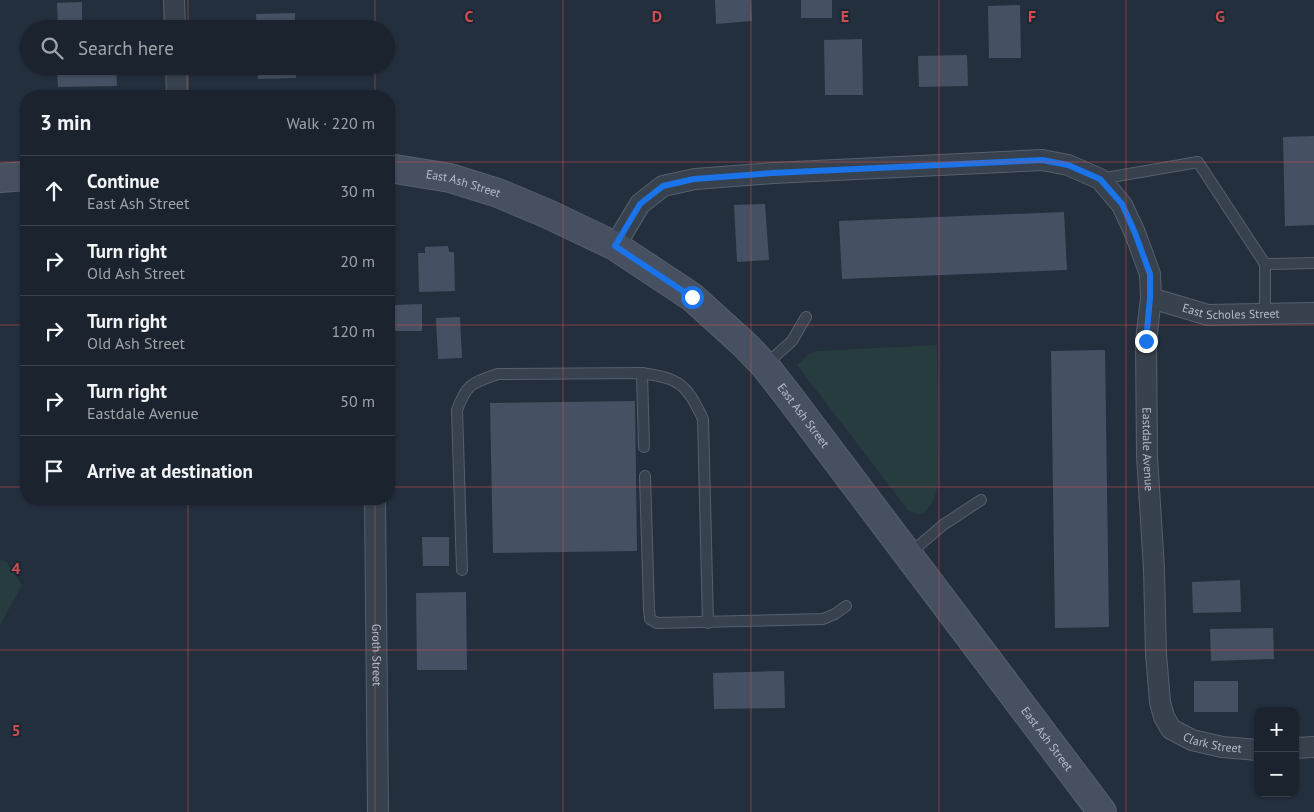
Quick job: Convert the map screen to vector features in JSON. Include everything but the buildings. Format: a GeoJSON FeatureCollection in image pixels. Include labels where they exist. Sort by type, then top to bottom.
{"type":"FeatureCollection","features":[{"type":"Feature","properties":{"kind":"street"},"geometry":{"type":"LineString","coordinates":[[174,0],[175,20]]}},
{"type":"Feature","properties":{"kind":"street"},"geometry":{"type":"LineString","coordinates":[[176,75],[177,90]]}},
{"type":"Feature","properties":{"kind":"street"},"geometry":{"type":"LineString","coordinates":[[615,246],[640,204],[663,186],[694,179],[773,173],[1042,160],[1068,165],[1100,179]]}},
{"type":"Feature","properties":{"kind":"street","name":"East Ash Street"},"geometry":{"type":"LineString","coordinates":[[395,169],[450,178],[498,193],[548,214],[615,246],[692,297],[746,346],[764,366],[909,554],[1102,812]]}},
{"type":"Feature","properties":{"kind":"street"},"geometry":{"type":"LineString","coordinates":[[0,178],[20,176]]}},
{"type":"Feature","properties":{"kind":"street","name":"Eastdale Avenue"},"geometry":{"type":"LineString","coordinates":[[1100,179],[1122,204],[1150,274],[1146,341],[1147,456],[1154,569],[1156,654],[1160,702],[1164,716],[1171,729]]}},
{"type":"Feature","properties":{"kind":"street","name":"East Scholes Street"},"geometry":{"type":"LineString","coordinates":[[1150,298],[1208,315],[1314,313]]}},
{"type":"Feature","properties":{"kind":"street","name":"Groth Street"},"geometry":{"type":"LineString","coordinates":[[375,505],[378,812]]}},
{"type":"Feature","properties":{"kind":"street","name":"Clark Street"},"geometry":{"type":"LineString","coordinates":[[1171,729],[1192,740],[1222,747],[1254,750]]}},
{"type":"Feature","properties":{"kind":"street"},"geometry":{"type":"LineString","coordinates":[[1299,748],[1314,747]]}},
{"type":"Feature","properties":{"kind":"lane"},"geometry":{"type":"LineString","coordinates":[[1100,179],[1198,162],[1265,264],[1266,315]]}},
{"type":"Feature","properties":{"kind":"lane"},"geometry":{"type":"LineString","coordinates":[[1265,264],[1314,263]]}},
{"type":"Feature","properties":{"kind":"lane"},"geometry":{"type":"LineString","coordinates":[[764,366],[792,342],[806,317]]}},
{"type":"Feature","properties":{"kind":"lane"},"geometry":{"type":"LineString","coordinates":[[642,373],[644,448]]}},
{"type":"Feature","properties":{"kind":"lane"},"geometry":{"type":"LineString","coordinates":[[462,570],[457,410],[464,392],[476,382],[498,374],[642,373],[665,376],[678,382],[691,395],[703,419],[708,622]]}},
{"type":"Feature","properties":{"kind":"lane"},"geometry":{"type":"LineString","coordinates":[[645,476],[650,618],[657,623],[823,619],[836,614],[846,606]]}},
{"type":"Feature","properties":{"kind":"lane"},"geometry":{"type":"LineString","coordinates":[[909,554],[943,525],[981,500]]}},
{"type":"Feature","properties":{"kind":"green space"},"geometry":{"type":"Polygon","coordinates":[[[937,345],[939,477],[931,504],[924,513],[919,515],[908,510],[797,365],[809,354],[818,351],[937,345]]]}},
{"type":"Feature","properties":{"kind":"green space"},"geometry":{"type":"Polygon","coordinates":[[[0,560],[6,561],[22,585],[0,625],[0,560]]]}},
{"type":"Feature","properties":{"kind":"route"},"geometry":{"type":"LineString","coordinates":[[692,297],[615,246],[640,204],[663,186],[694,179],[773,173],[1042,160],[1068,165],[1100,179],[1122,204],[1150,274],[1146,341]]}}]}
